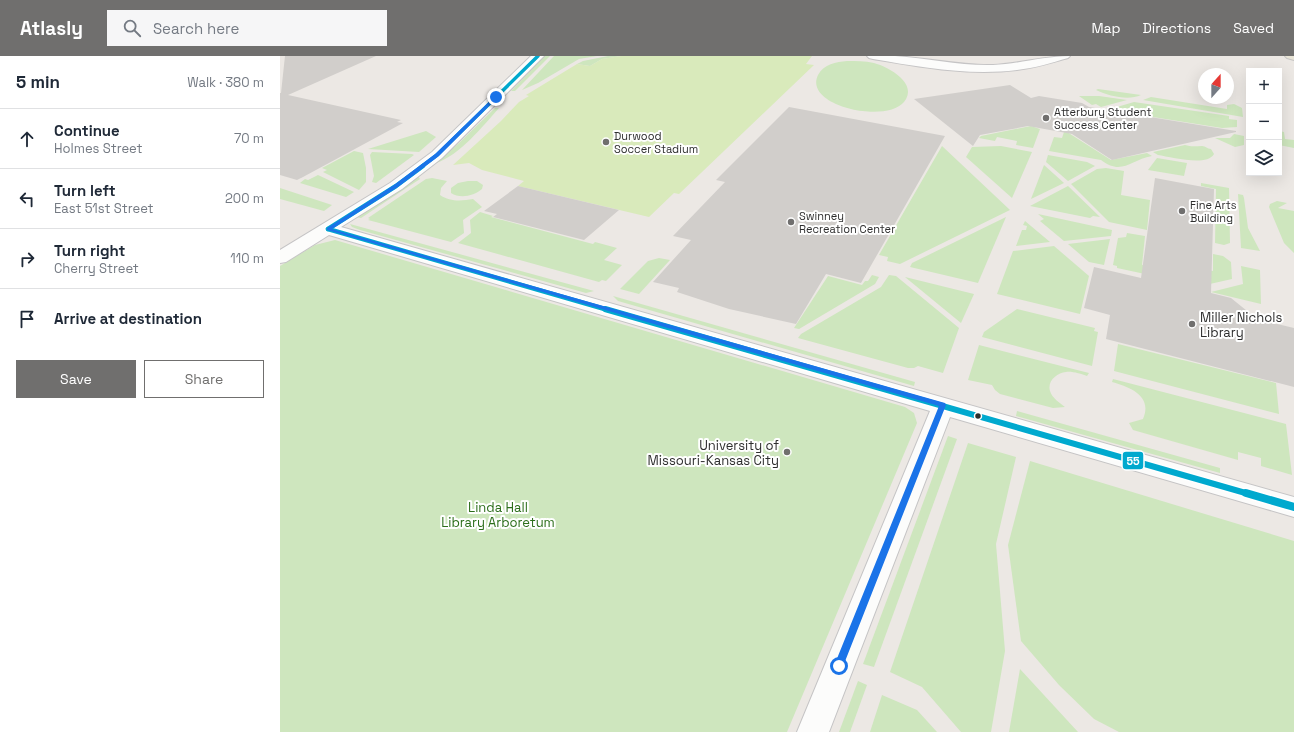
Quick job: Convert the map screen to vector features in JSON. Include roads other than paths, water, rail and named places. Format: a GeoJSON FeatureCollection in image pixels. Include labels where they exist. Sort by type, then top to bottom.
{"type":"FeatureCollection","features":[{"type":"Feature","properties":{"kind":"street"},"geometry":{"type":"LineString","coordinates":[[280,258],[396,186],[437,155],[538,56]]}},
{"type":"Feature","properties":{"kind":"street"},"geometry":{"type":"LineString","coordinates":[[877,57],[948,67],[1009,68],[1040,63],[1064,56]]}},
{"type":"Feature","properties":{"kind":"street"},"geometry":{"type":"LineString","coordinates":[[328,229],[1294,507]]}},
{"type":"Feature","properties":{"kind":"street"},"geometry":{"type":"LineString","coordinates":[[812,732],[943,405]]}},
{"type":"Feature","properties":{"kind":"place","name":"Atterbury Student Success Center"},"geometry":{"type":"Point","coordinates":[1046,118]}},
{"type":"Feature","properties":{"kind":"place","name":"Durwood Soccer Stadium"},"geometry":{"type":"Point","coordinates":[606,142]}},
{"type":"Feature","properties":{"kind":"place","name":"Fine Arts Building"},"geometry":{"type":"Point","coordinates":[1182,211]}},
{"type":"Feature","properties":{"kind":"place","name":"Swinney Recreation Center"},"geometry":{"type":"Point","coordinates":[791,222]}},
{"type":"Feature","properties":{"kind":"place","name":"Miller Nichols Library"},"geometry":{"type":"Point","coordinates":[1192,324]}},
{"type":"Feature","properties":{"kind":"place","name":"University of Missouri-Kansas City"},"geometry":{"type":"Point","coordinates":[787,452]}},
{"type":"Feature","properties":{"kind":"park label","name":"Linda Hall Library Arboretum"},"geometry":{"type":"Point","coordinates":[498,514]}}]}
